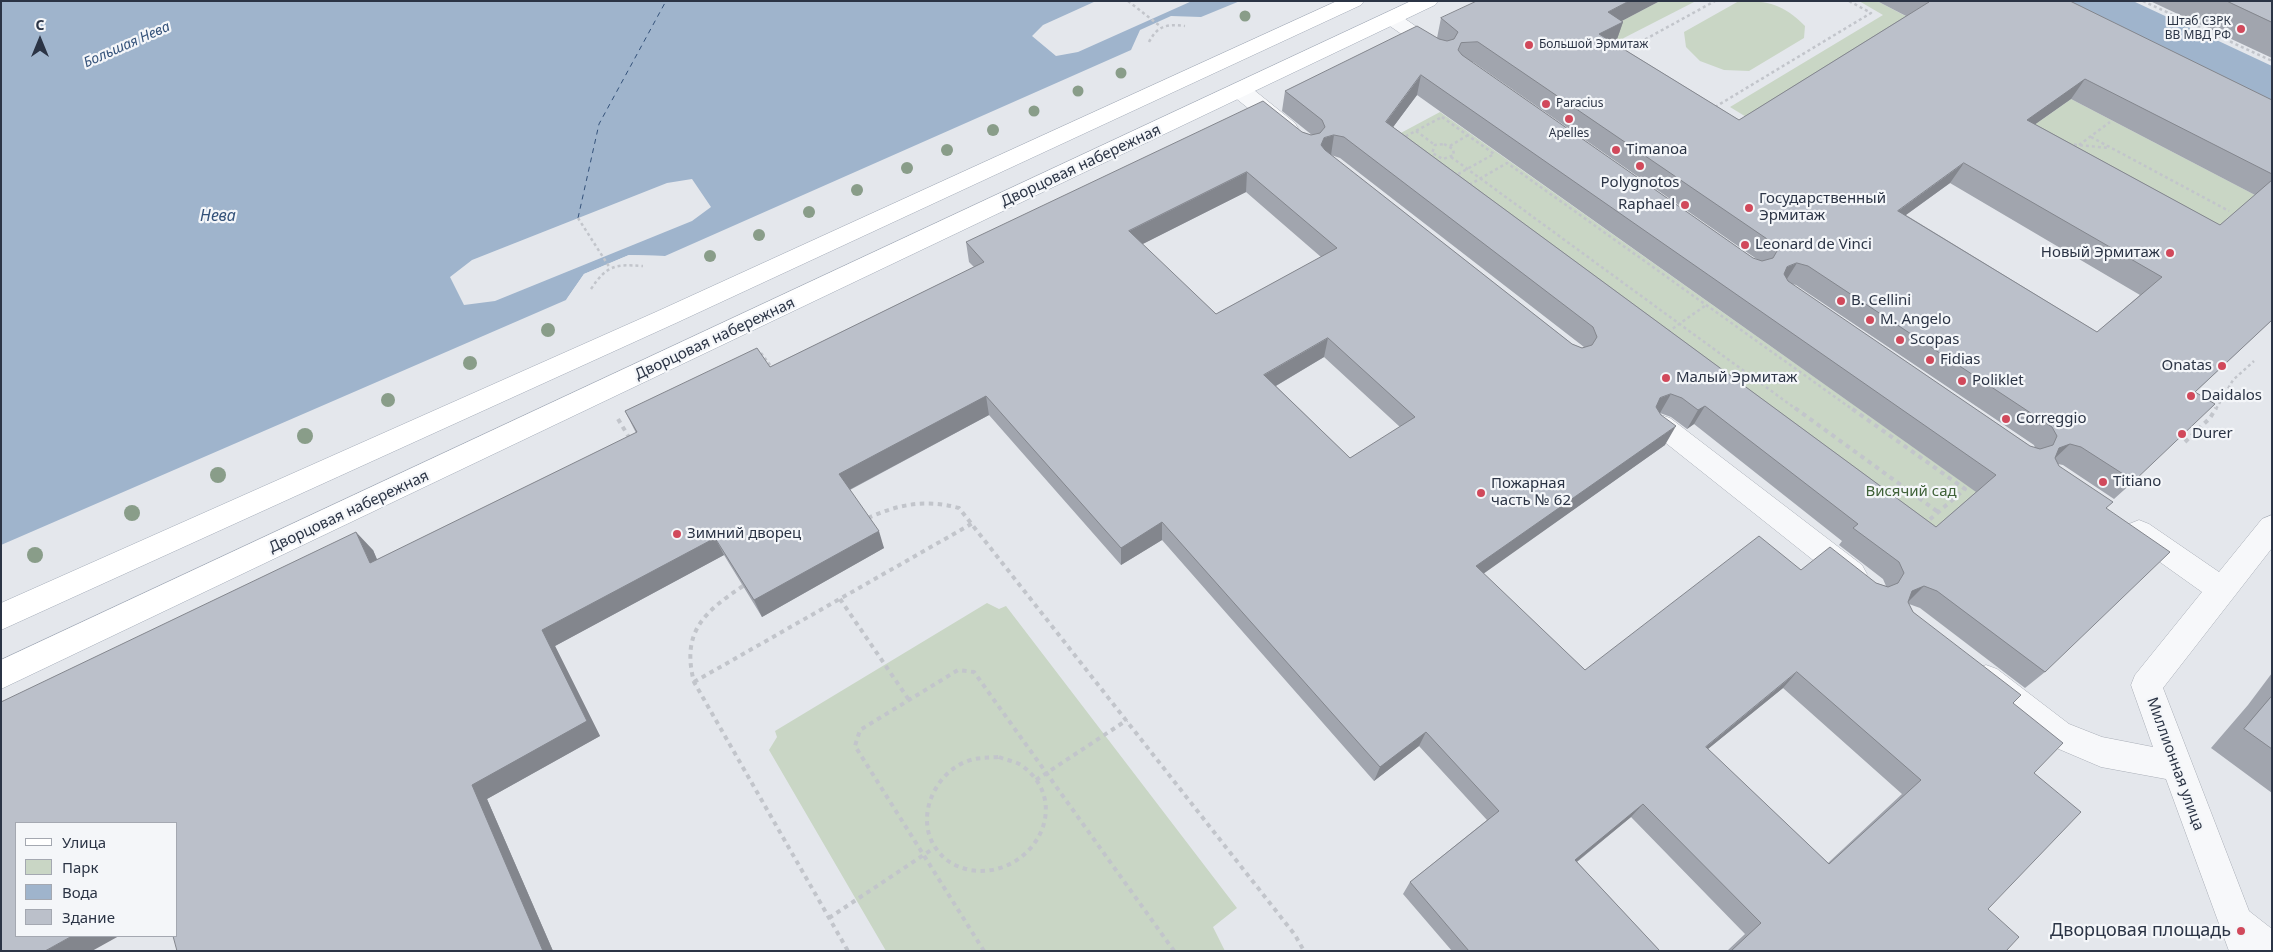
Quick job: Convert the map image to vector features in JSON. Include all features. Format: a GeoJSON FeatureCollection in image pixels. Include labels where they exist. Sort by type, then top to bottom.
{"type":"FeatureCollection","features":[{"type":"Feature","properties":{"kind":"main road"},"geometry":{"type":"LineString","coordinates":[[1,617],[667,317],[1354,1]]}},
{"type":"Feature","properties":{"kind":"main road","name":"Дворцовая набережная"},"geometry":{"type":"LineString","coordinates":[[1,676],[1428,1]]}},
{"type":"Feature","properties":{"kind":"street"},"geometry":{"type":"LineString","coordinates":[[1391,18],[1442,54]]}},
{"type":"Feature","properties":{"kind":"street"},"geometry":{"type":"LineString","coordinates":[[1241,91],[1302,141]]}},
{"type":"Feature","properties":{"kind":"street"},"geometry":{"type":"LineString","coordinates":[[1661,425],[1871,589]]}},
{"type":"Feature","properties":{"kind":"street"},"geometry":{"type":"LineString","coordinates":[[2119,518],[2222,590]]}},
{"type":"Feature","properties":{"kind":"street","name":"Миллионная улица"},"geometry":{"type":"LineString","coordinates":[[2240,935],[2146,685],[2272,527]]}},
{"type":"Feature","properties":{"kind":"street"},"geometry":{"type":"LineString","coordinates":[[1967,665],[2058,734],[2102,752],[2176,766]]}},
{"type":"Feature","properties":{"kind":"street"},"geometry":{"type":"LineString","coordinates":[[2240,935],[2272,951]]}},
{"type":"Feature","properties":{"kind":"path"},"geometry":{"type":"LineString","coordinates":[[1128,1],[1160,26]]}},
{"type":"Feature","properties":{"kind":"path"},"geometry":{"type":"LineString","coordinates":[[1632,56],[1624,51],[1715,1]]}},
{"type":"Feature","properties":{"kind":"path"},"geometry":{"type":"LineString","coordinates":[[1715,108],[1871,13],[1849,1]]}},
{"type":"Feature","properties":{"kind":"path"},"geometry":{"type":"LineString","coordinates":[[2144,1],[2272,61]]}},
{"type":"Feature","properties":{"kind":"path"},"geometry":{"type":"LineString","coordinates":[[1149,42],[1155,29],[1160,26],[1166,24],[1185,26]]}},
{"type":"Feature","properties":{"kind":"path"},"geometry":{"type":"LineString","coordinates":[[1707,102],[1722,111]]}},
{"type":"Feature","properties":{"kind":"path"},"geometry":{"type":"LineString","coordinates":[[1442,117],[1494,154],[1442,183],[1391,144],[1416,131],[1442,117]]}},
{"type":"Feature","properties":{"kind":"path"},"geometry":{"type":"LineString","coordinates":[[2079,145],[2110,122]]}},
{"type":"Feature","properties":{"kind":"path"},"geometry":{"type":"LineString","coordinates":[[1416,131],[1435,145]]}},
{"type":"Feature","properties":{"kind":"path"},"geometry":{"type":"LineString","coordinates":[[1450,146],[1468,136]]}},
{"type":"Feature","properties":{"kind":"path"},"geometry":{"type":"LineString","coordinates":[[2091,137],[2229,211]]}},
{"type":"Feature","properties":{"kind":"path"},"geometry":{"type":"LineString","coordinates":[[2060,144],[2111,148]]}},
{"type":"Feature","properties":{"kind":"path"},"geometry":{"type":"LineString","coordinates":[[1435,145],[1450,146],[1455,152],[1452,157],[1442,159],[1434,156],[1431,150],[1435,145]]}},
{"type":"Feature","properties":{"kind":"path"},"geometry":{"type":"LineString","coordinates":[[1452,157],[1938,512]]}},
{"type":"Feature","properties":{"kind":"path"},"geometry":{"type":"LineString","coordinates":[[1418,165],[1426,160]]}},
{"type":"Feature","properties":{"kind":"path"},"geometry":{"type":"LineString","coordinates":[[1506,163],[1965,488],[1913,534],[1455,193],[1480,178],[1506,163]]}},
{"type":"Feature","properties":{"kind":"path"},"geometry":{"type":"LineString","coordinates":[[578,218],[610,268]]}},
{"type":"Feature","properties":{"kind":"path"},"geometry":{"type":"LineString","coordinates":[[591,289],[603,270],[618,264],[643,266]]}},
{"type":"Feature","properties":{"kind":"path"},"geometry":{"type":"LineString","coordinates":[[1663,335],[1706,305]]}},
{"type":"Feature","properties":{"kind":"path"},"geometry":{"type":"LineString","coordinates":[[758,348],[777,374]]}},
{"type":"Feature","properties":{"kind":"path"},"geometry":{"type":"LineString","coordinates":[[2185,442],[2210,418],[2233,380],[2254,360]]}},
{"type":"Feature","properties":{"kind":"path"},"geometry":{"type":"LineString","coordinates":[[617,416],[634,445]]}},
{"type":"Feature","properties":{"kind":"path"},"geometry":{"type":"LineString","coordinates":[[864,520],[888,508],[912,502],[940,502],[960,508],[1295,935],[1304,951]]}},
{"type":"Feature","properties":{"kind":"path"},"geometry":{"type":"LineString","coordinates":[[694,682],[973,523]]}},
{"type":"Feature","properties":{"kind":"path"},"geometry":{"type":"LineString","coordinates":[[742,586],[716,604],[698,623],[689,643],[688,664],[694,682],[848,951]]}},
{"type":"Feature","properties":{"kind":"path"},"geometry":{"type":"LineString","coordinates":[[840,599],[908,700]]}},
{"type":"Feature","properties":{"kind":"path"},"geometry":{"type":"LineString","coordinates":[[984,951],[855,746],[860,730],[958,670],[974,672],[1174,951]]}},
{"type":"Feature","properties":{"kind":"path"},"geometry":{"type":"LineString","coordinates":[[1036,780],[1127,720]]}},
{"type":"Feature","properties":{"kind":"path"},"geometry":{"type":"LineString","coordinates":[[977,758],[999,758],[1020,764],[1036,780],[1045,800],[1045,822],[1036,845],[1019,862],[996,872],[972,872],[950,864],[934,848],[926,827],[928,804],[938,783],[955,767],[977,758]]}},
{"type":"Feature","properties":{"kind":"path"},"geometry":{"type":"LineString","coordinates":[[829,918],[934,848]]}},
{"type":"Feature","properties":{"kind":"green space"},"geometry":{"type":"Polygon","coordinates":[[[1660,1],[1696,1],[1616,42],[1601,32],[1660,1]]]}},
{"type":"Feature","properties":{"kind":"green space"},"geometry":{"type":"Polygon","coordinates":[[[1739,1],[1767,3],[1782,8],[1805,26],[1804,38],[1749,71],[1724,70],[1700,61],[1686,47],[1684,32],[1739,1]]]}},
{"type":"Feature","properties":{"kind":"green space"},"geometry":{"type":"Polygon","coordinates":[[[1859,1],[1877,1],[1917,22],[1756,123],[1730,107],[1883,15],[1859,1]]]}},
{"type":"Feature","properties":{"kind":"green space"},"geometry":{"type":"Polygon","coordinates":[[[2071,99],[2257,196],[2201,245],[2013,140],[2071,99]]]}},
{"type":"Feature","properties":{"kind":"green space","name":"Висячий сад"},"geometry":{"type":"Polygon","coordinates":[[[1440,112],[1978,493],[1920,544],[1382,143],[1440,112]]]}},
{"type":"Feature","properties":{"kind":"green space"},"geometry":{"type":"Polygon","coordinates":[[[987,603],[999,609],[1006,606],[1237,908],[1213,927],[1225,951],[886,951],[769,750],[777,737],[775,731],[987,603]]]}},
{"type":"Feature","properties":{"kind":"water","name":"Нева"},"geometry":{"type":"Polygon","coordinates":[[[1,1],[1240,1],[1201,17],[1171,16],[1140,30],[1131,50],[665,256],[629,255],[584,274],[566,300],[1,545],[1,1]]]}},
{"type":"Feature","properties":{"kind":"water"},"geometry":{"type":"Polygon","coordinates":[[[2057,1],[2133,1],[2272,66],[2272,107],[2057,1]]]}},
{"type":"Feature","properties":{"kind":"pier"},"geometry":{"type":"Polygon","coordinates":[[[1096,1],[1192,1],[1078,52],[1056,56],[1032,36],[1043,25],[1096,1]]]}},
{"type":"Feature","properties":{"kind":"pier"},"geometry":{"type":"Polygon","coordinates":[[[692,179],[711,207],[692,221],[495,301],[464,305],[450,277],[472,260],[667,183],[692,179]]]}},
{"type":"Feature","properties":{"kind":"pier"},"geometry":{"type":"Polygon","coordinates":[[[629,255],[665,256],[655,259],[629,258],[585,276],[574,295],[566,300],[584,274],[629,255]]]}},
{"type":"Feature","properties":{"kind":"building"},"geometry":{"type":"Polygon","coordinates":[[[1477,1],[1629,1],[1608,12],[1623,22],[1599,34],[1739,120],[1929,2],[1927,1],[2070,1],[2272,100],[2272,174],[2085,79],[2027,120],[2220,225],[2272,180],[2272,320],[2195,392],[2215,404],[2134,481],[2081,447],[2070,444],[2059,448],[2055,458],[2059,466],[2113,502],[2106,508],[2170,552],[2045,672],[1937,591],[1924,586],[1912,591],[1908,602],[1913,612],[2021,695],[2013,703],[2063,743],[2034,773],[2081,812],[1988,909],[2019,937],[2006,951],[1731,951],[1761,923],[1643,804],[1575,860],[1660,951],[1469,951],[1410,882],[1499,811],[1426,732],[1380,767],[1162,522],[1121,548],[986,396],[839,474],[879,531],[754,600],[715,538],[542,630],[587,721],[472,785],[543,951],[177,951],[173,937],[178,937],[178,822],[15,822],[15,937],[70,937],[45,951],[1,951],[1,702],[356,532],[370,563],[637,432],[625,411],[757,348],[770,367],[984,262],[966,242],[1263,101],[1302,132],[1311,135],[1320,133],[1325,127],[1322,120],[1285,91],[1417,26],[1439,39],[1447,41],[1454,39],[1458,32],[1441,18],[1477,1]],[[1478,42],[1461,43],[1458,50],[1462,55],[1753,258],[1762,261],[1773,258],[1777,251],[1773,243],[1478,42]],[[1421,75],[1386,122],[1936,527],[1996,475],[1421,75]],[[1334,135],[1324,138],[1321,145],[1325,150],[1572,344],[1582,348],[1592,345],[1597,337],[1593,327],[1344,137],[1334,135]],[[1964,163],[1898,211],[2097,332],[2162,277],[1964,163]],[[1247,172],[1129,231],[1216,314],[1337,248],[1247,172]],[[1797,263],[1787,267],[1784,274],[1788,281],[2030,446],[2040,449],[2053,445],[2057,436],[2052,427],[1808,266],[1797,263]],[[1328,338],[1264,375],[1350,458],[1415,417],[1328,338]],[[1671,394],[1660,398],[1656,407],[1661,415],[1676,426],[1476,566],[1585,670],[1759,536],[1801,570],[1830,547],[1876,583],[1888,587],[1898,583],[1904,573],[1899,562],[1853,528],[1858,524],[1705,406],[1698,410],[1682,398],[1671,394]],[[1797,672],[1706,747],[1829,864],[1921,780],[1797,672]]]}},
{"type":"Feature","properties":{"kind":"building"},"geometry":{"type":"Polygon","coordinates":[[[2227,1],[2272,1],[2272,22],[2227,1]]]}},
{"type":"Feature","properties":{"kind":"building"},"geometry":{"type":"Polygon","coordinates":[[[2272,696],[2272,749],[2244,729],[2272,696]]]}},
{"type":"Feature","properties":{"kind":"ferry route"},"geometry":{"type":"LineString","coordinates":[[578,218],[599,124],[666,1]]}},
{"type":"Feature","properties":{"kind":"place","name":"Штаб СЗРК ВВ МВД РФ"},"geometry":{"type":"Point","coordinates":[2241,29]}},
{"type":"Feature","properties":{"kind":"place","name":"Большой Эрмитаж"},"geometry":{"type":"Point","coordinates":[1529,45]}},
{"type":"Feature","properties":{"kind":"place","name":"Paracius"},"geometry":{"type":"Point","coordinates":[1546,104]}},
{"type":"Feature","properties":{"kind":"place","name":"Apelles"},"geometry":{"type":"Point","coordinates":[1569,119]}},
{"type":"Feature","properties":{"kind":"place","name":"Timanoa"},"geometry":{"type":"Point","coordinates":[1616,150]}},
{"type":"Feature","properties":{"kind":"place","name":"Polygnotos"},"geometry":{"type":"Point","coordinates":[1640,166]}},
{"type":"Feature","properties":{"kind":"place","name":"Raphael"},"geometry":{"type":"Point","coordinates":[1685,205]}},
{"type":"Feature","properties":{"kind":"place","name":"Государственный Эрмитаж"},"geometry":{"type":"Point","coordinates":[1749,208]}},
{"type":"Feature","properties":{"kind":"place","name":"Leonard de Vinci"},"geometry":{"type":"Point","coordinates":[1745,245]}},
{"type":"Feature","properties":{"kind":"place","name":"Новый Эрмитаж"},"geometry":{"type":"Point","coordinates":[2170,253]}},
{"type":"Feature","properties":{"kind":"place","name":"B. Cellini"},"geometry":{"type":"Point","coordinates":[1841,301]}},
{"type":"Feature","properties":{"kind":"place","name":"M. Angelo"},"geometry":{"type":"Point","coordinates":[1870,320]}},
{"type":"Feature","properties":{"kind":"place","name":"Scopas"},"geometry":{"type":"Point","coordinates":[1900,340]}},
{"type":"Feature","properties":{"kind":"place","name":"Fidias"},"geometry":{"type":"Point","coordinates":[1930,360]}},
{"type":"Feature","properties":{"kind":"place","name":"Onatas"},"geometry":{"type":"Point","coordinates":[2222,366]}},
{"type":"Feature","properties":{"kind":"place","name":"Малый Эрмитаж"},"geometry":{"type":"Point","coordinates":[1666,378]}},
{"type":"Feature","properties":{"kind":"place","name":"Poliklet"},"geometry":{"type":"Point","coordinates":[1962,381]}},
{"type":"Feature","properties":{"kind":"place","name":"Daidalos"},"geometry":{"type":"Point","coordinates":[2191,396]}},
{"type":"Feature","properties":{"kind":"place","name":"Correggio"},"geometry":{"type":"Point","coordinates":[2006,419]}},
{"type":"Feature","properties":{"kind":"place","name":"Durer"},"geometry":{"type":"Point","coordinates":[2182,434]}},
{"type":"Feature","properties":{"kind":"place","name":"Titiano"},"geometry":{"type":"Point","coordinates":[2103,482]}},
{"type":"Feature","properties":{"kind":"place","name":"Пожарная часть № 62"},"geometry":{"type":"Point","coordinates":[1481,493]}},
{"type":"Feature","properties":{"kind":"place","name":"Зимний дворец"},"geometry":{"type":"Point","coordinates":[677,534]}},
{"type":"Feature","properties":{"kind":"place","name":"Дворцовая площадь"},"geometry":{"type":"Point","coordinates":[2241,931]}},
{"type":"Feature","properties":{"kind":"water label","name":"Большая Нева"},"geometry":{"type":"Point","coordinates":[127,45]}}]}
